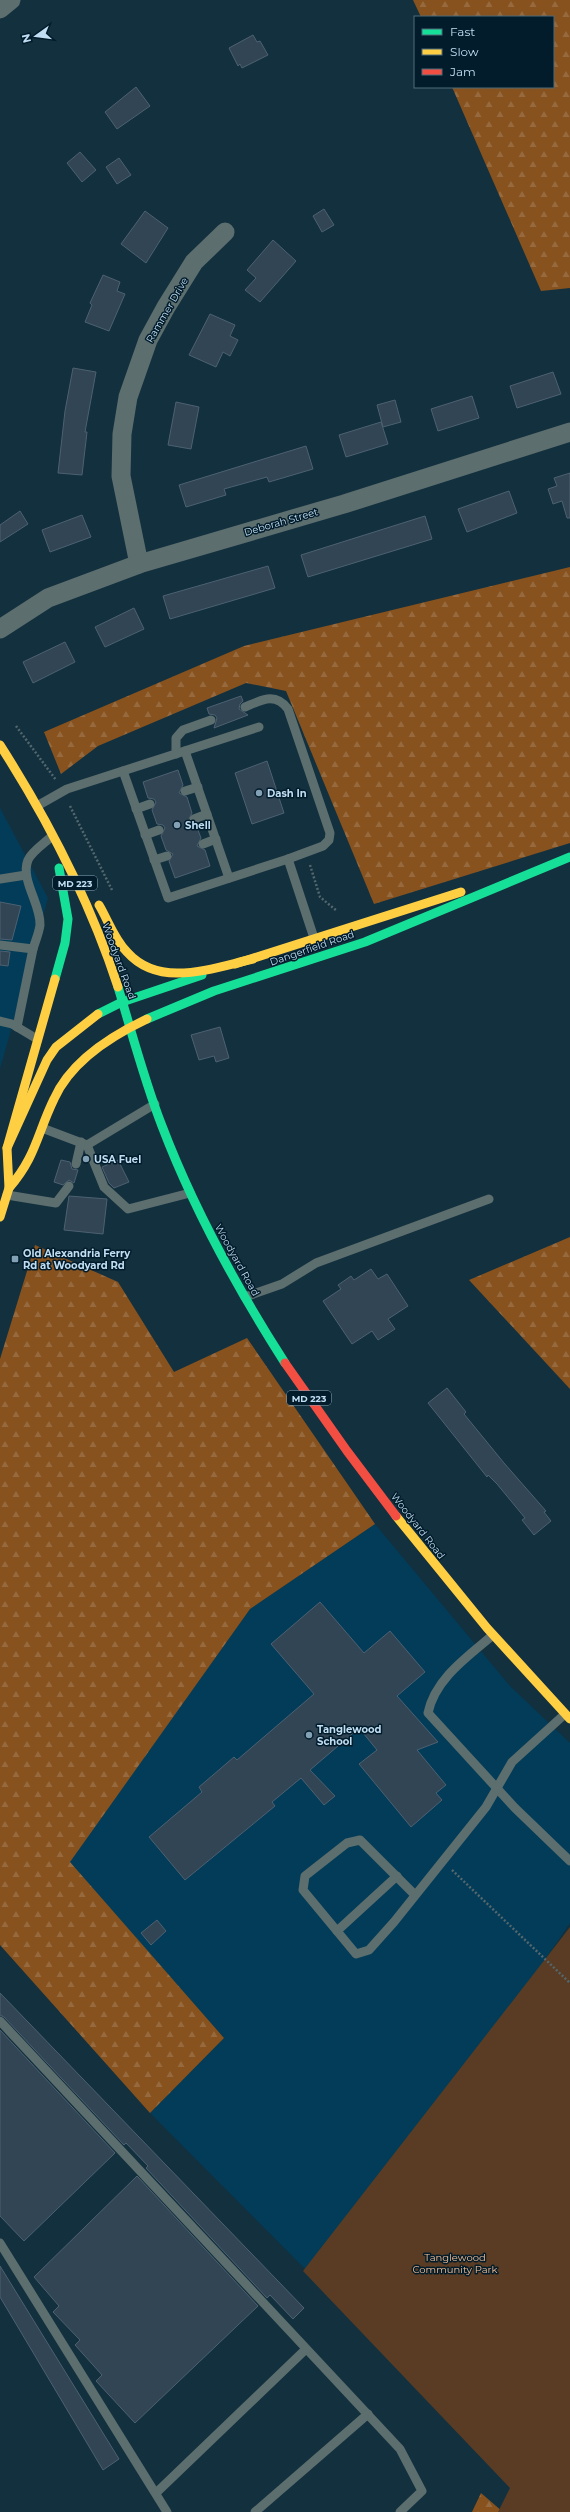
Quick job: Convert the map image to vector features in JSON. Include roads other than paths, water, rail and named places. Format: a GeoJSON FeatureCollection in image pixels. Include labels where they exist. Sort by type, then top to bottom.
{"type":"FeatureCollection","features":[{"type":"Feature","properties":{"kind":"main road","name":"Woodyard Road"},"geometry":{"type":"LineString","coordinates":[[0,745],[37,806],[88,911],[122,1002],[155,1104],[190,1193],[245,1297],[296,1380],[377,1492],[493,1635],[567,1717]]}},
{"type":"Feature","properties":{"kind":"main road"},"geometry":{"type":"LineString","coordinates":[[52,836],[100,906],[128,954],[141,964],[170,974],[187,974],[253,958]]}},
{"type":"Feature","properties":{"kind":"main road"},"geometry":{"type":"LineString","coordinates":[[0,1217],[8,1192],[7,1148],[58,971],[68,919],[52,836]]}},
{"type":"Feature","properties":{"kind":"main road","name":"Dangerfield Road"},"geometry":{"type":"LineString","coordinates":[[8,1192],[28,1165],[56,1092],[77,1065],[130,1026],[202,997],[378,937],[430,917],[570,857]]}},
{"type":"Feature","properties":{"kind":"main road","name":"Dangerfield Road"},"geometry":{"type":"LineString","coordinates":[[7,1148],[44,1066],[56,1046],[91,1017],[122,1002],[442,896],[500,886]]}},
{"type":"Feature","properties":{"kind":"street"},"geometry":{"type":"LineString","coordinates":[[0,9],[11,0]]}},
{"type":"Feature","properties":{"kind":"street","name":"Rammer Drive"},"geometry":{"type":"LineString","coordinates":[[139,564],[121,476],[122,434],[128,397],[148,340],[166,307],[194,262],[225,232]]}},
{"type":"Feature","properties":{"kind":"street","name":"Deborah Street"},"geometry":{"type":"LineString","coordinates":[[0,630],[48,598],[139,564],[344,504],[570,432]]}},
{"type":"Feature","properties":{"kind":"lane"},"geometry":{"type":"LineString","coordinates":[[123,771],[168,898],[323,846],[329,840],[330,833],[288,709],[282,700],[274,699],[265,699],[245,707]]}},
{"type":"Feature","properties":{"kind":"lane"},"geometry":{"type":"LineString","coordinates":[[176,754],[176,738],[183,730],[211,720]]}},
{"type":"Feature","properties":{"kind":"lane"},"geometry":{"type":"LineString","coordinates":[[37,806],[67,789],[259,727]]}},
{"type":"Feature","properties":{"kind":"lane"},"geometry":{"type":"LineString","coordinates":[[185,751],[229,878]]}},
{"type":"Feature","properties":{"kind":"lane"},"geometry":{"type":"LineString","coordinates":[[185,792],[198,787]]}},
{"type":"Feature","properties":{"kind":"lane"},"geometry":{"type":"LineString","coordinates":[[136,809],[150,804]]}},
{"type":"Feature","properties":{"kind":"lane"},"geometry":{"type":"LineString","coordinates":[[194,819],[207,814]]}},
{"type":"Feature","properties":{"kind":"lane"},"geometry":{"type":"LineString","coordinates":[[145,835],[159,830]]}},
{"type":"Feature","properties":{"kind":"lane"},"geometry":{"type":"LineString","coordinates":[[17,1027],[33,949],[40,926],[38,906],[26,875],[29,858],[52,836]]}},
{"type":"Feature","properties":{"kind":"lane"},"geometry":{"type":"LineString","coordinates":[[203,844],[216,839]]}},
{"type":"Feature","properties":{"kind":"lane"},"geometry":{"type":"LineString","coordinates":[[154,860],[167,856]]}},
{"type":"Feature","properties":{"kind":"lane"},"geometry":{"type":"LineString","coordinates":[[288,859],[314,938]]}},
{"type":"Feature","properties":{"kind":"lane"},"geometry":{"type":"LineString","coordinates":[[0,879],[26,875]]}},
{"type":"Feature","properties":{"kind":"lane"},"geometry":{"type":"LineString","coordinates":[[0,945],[33,949]]}},
{"type":"Feature","properties":{"kind":"lane"},"geometry":{"type":"LineString","coordinates":[[0,1021],[17,1027],[38,1039]]}},
{"type":"Feature","properties":{"kind":"lane"},"geometry":{"type":"LineString","coordinates":[[76,1164],[84,1144],[155,1104]]}},
{"type":"Feature","properties":{"kind":"lane"},"geometry":{"type":"LineString","coordinates":[[41,1128],[84,1144],[104,1187],[128,1209],[190,1193]]}},
{"type":"Feature","properties":{"kind":"lane"},"geometry":{"type":"LineString","coordinates":[[8,1192],[56,1203],[62,1199],[69,1186]]}},
{"type":"Feature","properties":{"kind":"lane"},"geometry":{"type":"LineString","coordinates":[[245,1297],[282,1284],[316,1263],[489,1199]]}},
{"type":"Feature","properties":{"kind":"lane"},"geometry":{"type":"LineString","coordinates":[[493,1635],[457,1666],[432,1696],[428,1713],[497,1789],[570,1861]]}},
{"type":"Feature","properties":{"kind":"lane"},"geometry":{"type":"LineString","coordinates":[[415,1895],[360,1840],[347,1843],[306,1876],[303,1890],[356,1954],[369,1950],[415,1895],[443,1861],[486,1807],[512,1762],[567,1717]]}},
{"type":"Feature","properties":{"kind":"lane"},"geometry":{"type":"LineString","coordinates":[[337,1931],[397,1876]]}},
{"type":"Feature","properties":{"kind":"lane"},"geometry":{"type":"LineString","coordinates":[[0,2021],[400,2449],[422,2491],[400,2512]]}},
{"type":"Feature","properties":{"kind":"lane"},"geometry":{"type":"LineString","coordinates":[[0,2243],[167,2512]]}},
{"type":"Feature","properties":{"kind":"lane"},"geometry":{"type":"LineString","coordinates":[[156,2493],[306,2349]]}},
{"type":"Feature","properties":{"kind":"lane"},"geometry":{"type":"LineString","coordinates":[[255,2512],[368,2414]]}},
{"type":"Feature","properties":{"kind":"place","name":"Dash In"},"geometry":{"type":"Point","coordinates":[259,793]}},
{"type":"Feature","properties":{"kind":"place","name":"Shell"},"geometry":{"type":"Point","coordinates":[177,825]}},
{"type":"Feature","properties":{"kind":"place","name":"USA Fuel"},"geometry":{"type":"Point","coordinates":[86,1159]}},
{"type":"Feature","properties":{"kind":"place","name":"Old Alexandria Ferry Rd at Woodyard Rd"},"geometry":{"type":"Point","coordinates":[15,1259]}},
{"type":"Feature","properties":{"kind":"place","name":"Tanglewood School"},"geometry":{"type":"Point","coordinates":[309,1735]}},
{"type":"Feature","properties":{"kind":"park label","name":"Tanglewood Community Park"},"geometry":{"type":"Point","coordinates":[455,2262]}}]}
